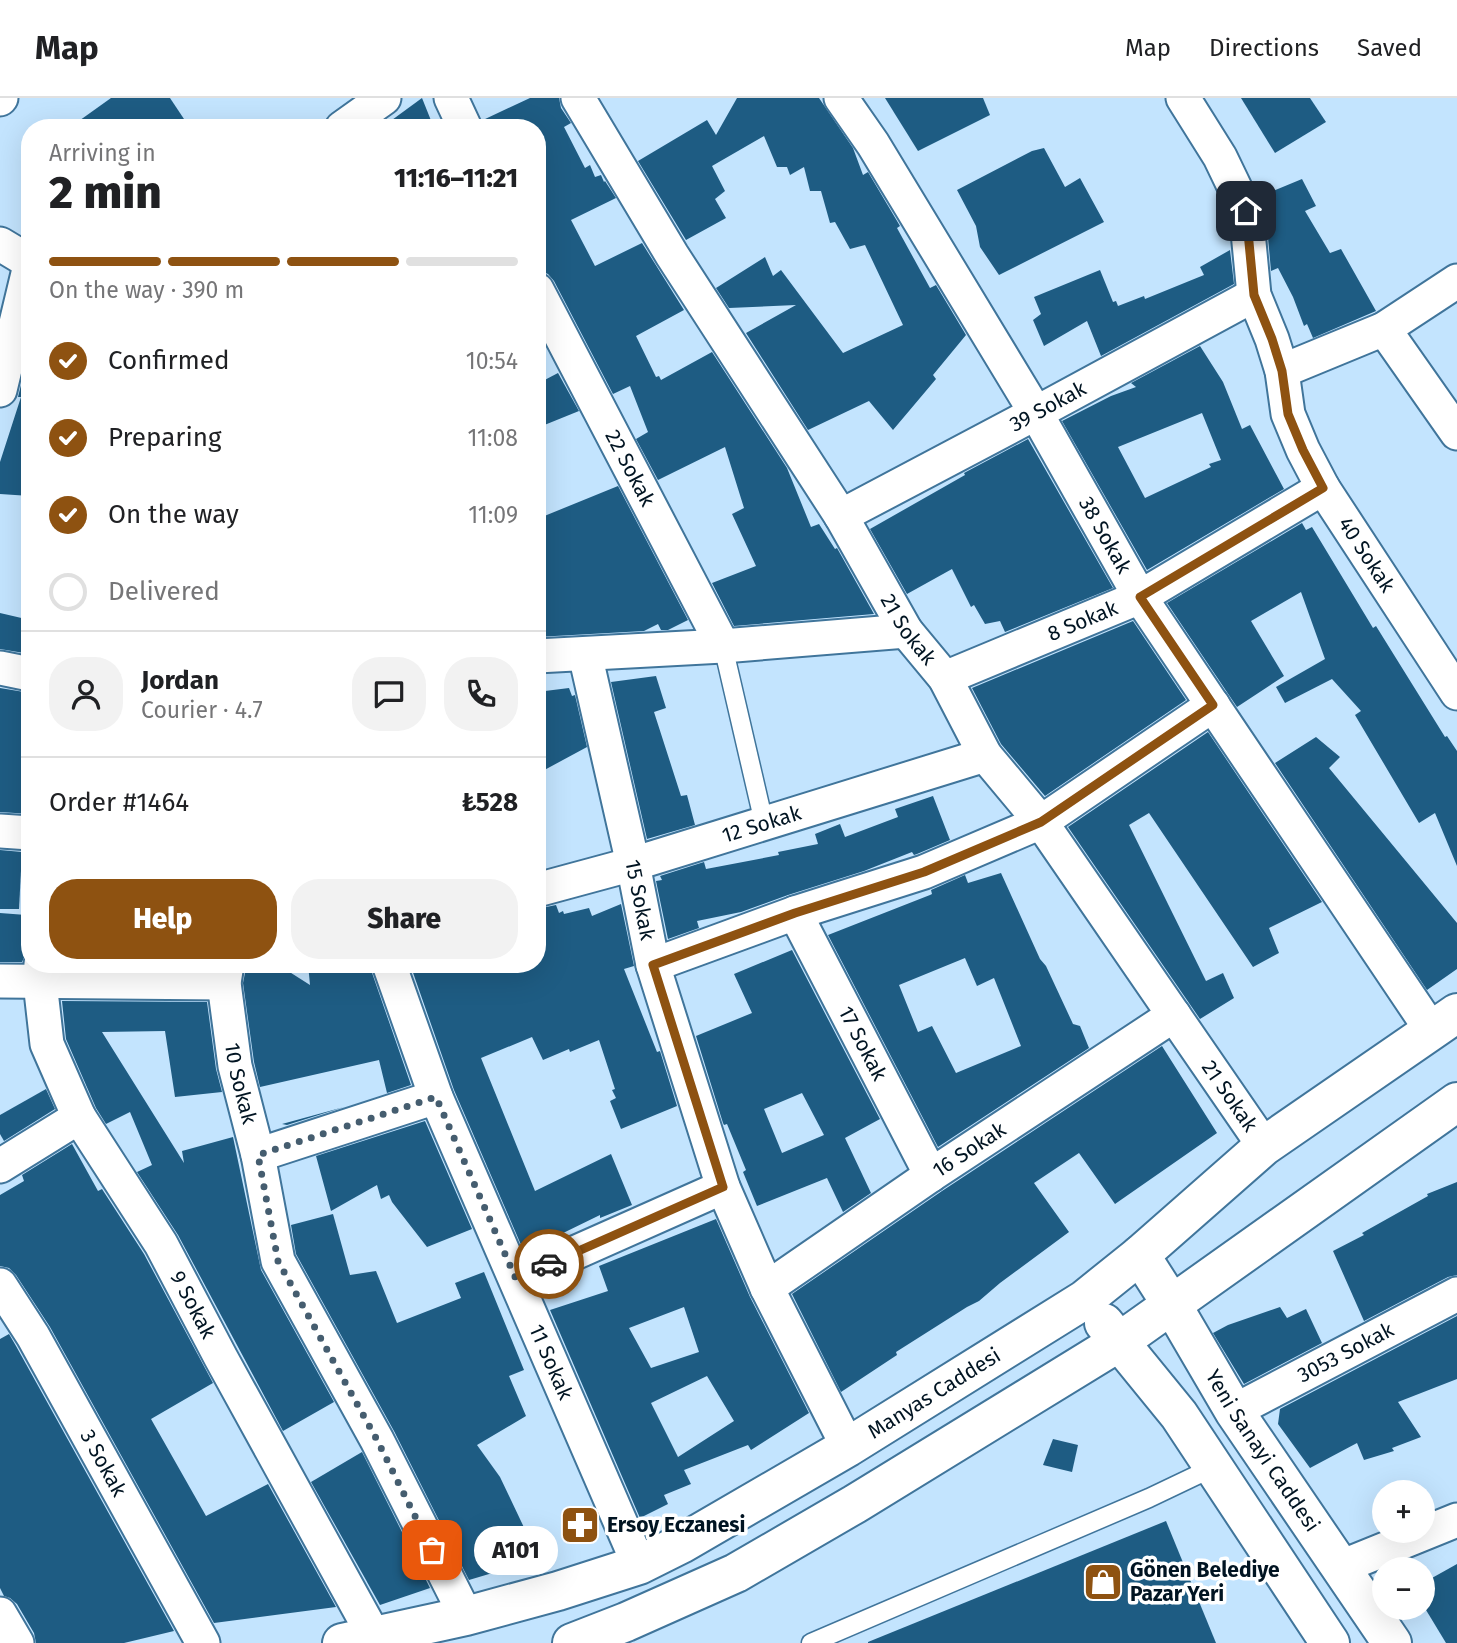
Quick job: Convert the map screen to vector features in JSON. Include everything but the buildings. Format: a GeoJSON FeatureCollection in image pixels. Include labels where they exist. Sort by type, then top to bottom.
{"type":"FeatureCollection","features":[{"type":"Feature","properties":{"kind":"main road","name":"Manyas Caddesi"},"geometry":{"type":"LineString","coordinates":[[358,1640],[466,1616],[558,1591],[639,1565],[681,1544],[848,1447],[1084,1300],[1140,1255],[1264,1146],[1444,1022]]}},
{"type":"Feature","properties":{"kind":"main road"},"geometry":{"type":"LineString","coordinates":[[572,1643],[736,1573],[855,1504],[1119,1342],[1457,1101]]}},
{"type":"Feature","properties":{"kind":"main road","name":"Yeni Sanayi Caddesi"},"geometry":{"type":"LineString","coordinates":[[1140,1255],[1234,1410],[1392,1643]]}},
{"type":"Feature","properties":{"kind":"main road"},"geometry":{"type":"LineString","coordinates":[[1084,1300],[1179,1415],[1330,1643]]}},
{"type":"Feature","properties":{"kind":"street"},"geometry":{"type":"LineString","coordinates":[[355,119],[384,98]]}},
{"type":"Feature","properties":{"kind":"street"},"geometry":{"type":"LineString","coordinates":[[451,98],[460,119]]}},
{"type":"Feature","properties":{"kind":"street","name":"21 Sokak"},"geometry":{"type":"LineString","coordinates":[[578,98],[672,255],[841,516],[906,631],[944,678],[985,755],[1041,822],[1264,1146]]}},
{"type":"Feature","properties":{"kind":"street","name":"38 Sokak"},"geometry":{"type":"LineString","coordinates":[[841,98],[873,144],[1037,413],[1140,597],[1213,705],[1444,1022]]}},
{"type":"Feature","properties":{"kind":"street","name":"40 Sokak"},"geometry":{"type":"LineString","coordinates":[[1183,98],[1220,157],[1246,211],[1254,295],[1272,339],[1282,371],[1288,414],[1303,450],[1323,488],[1457,693]]}},
{"type":"Feature","properties":{"kind":"street"},"geometry":{"type":"LineString","coordinates":[[0,244],[21,257]]}},
{"type":"Feature","properties":{"kind":"street"},"geometry":{"type":"LineString","coordinates":[[1282,371],[1384,329],[1457,281]]}},
{"type":"Feature","properties":{"kind":"street","name":"39 Sokak"},"geometry":{"type":"LineString","coordinates":[[841,516],[1254,295]]}},
{"type":"Feature","properties":{"kind":"street"},"geometry":{"type":"LineString","coordinates":[[0,390],[21,301]]}},
{"type":"Feature","properties":{"kind":"street","name":"22 Sokak"},"geometry":{"type":"LineString","coordinates":[[546,307],[723,646]]}},
{"type":"Feature","properties":{"kind":"street"},"geometry":{"type":"LineString","coordinates":[[1384,329],[1457,433]]}},
{"type":"Feature","properties":{"kind":"street","name":"8 Sokak"},"geometry":{"type":"LineString","coordinates":[[944,678],[1140,597],[1323,488]]}},
{"type":"Feature","properties":{"kind":"street"},"geometry":{"type":"LineString","coordinates":[[546,656],[723,646],[906,631]]}},
{"type":"Feature","properties":{"kind":"street","name":"15 Sokak"},"geometry":{"type":"LineString","coordinates":[[585,654],[653,965],[723,1187],[767,1289],[848,1447]]}},
{"type":"Feature","properties":{"kind":"street"},"geometry":{"type":"LineString","coordinates":[[0,668],[21,672]]}},
{"type":"Feature","properties":{"kind":"street"},"geometry":{"type":"LineString","coordinates":[[653,965],[795,913],[924,872],[1041,822],[1213,705]]}},
{"type":"Feature","properties":{"kind":"street","name":"12 Sokak"},"geometry":{"type":"LineString","coordinates":[[546,888],[633,864],[985,755]]}},
{"type":"Feature","properties":{"kind":"street"},"geometry":{"type":"LineString","coordinates":[[0,831],[21,832]]}},
{"type":"Feature","properties":{"kind":"street","name":"17 Sokak"},"geometry":{"type":"LineString","coordinates":[[795,913],[931,1175]]}},
{"type":"Feature","properties":{"kind":"street"},"geometry":{"type":"LineString","coordinates":[[0,981],[41,973],[225,974]]}},
{"type":"Feature","properties":{"kind":"street","name":"9 Sokak"},"geometry":{"type":"LineString","coordinates":[[41,973],[47,1044],[79,1117],[161,1244],[221,1358],[358,1640]]}},
{"type":"Feature","properties":{"kind":"street","name":"11 Sokak"},"geometry":{"type":"LineString","coordinates":[[392,973],[436,1097],[639,1565]]}},
{"type":"Feature","properties":{"kind":"street","name":"10 Sokak"},"geometry":{"type":"LineString","coordinates":[[225,974],[235,1066],[258,1155],[278,1261],[377,1440],[466,1616]]}},
{"type":"Feature","properties":{"kind":"street","name":"16 Sokak"},"geometry":{"type":"LineString","coordinates":[[767,1289],[931,1175],[1174,1015]]}},
{"type":"Feature","properties":{"kind":"street"},"geometry":{"type":"LineString","coordinates":[[258,1155],[436,1097]]}},
{"type":"Feature","properties":{"kind":"street"},"geometry":{"type":"LineString","coordinates":[[0,1166],[79,1117]]}},
{"type":"Feature","properties":{"kind":"street"},"geometry":{"type":"LineString","coordinates":[[516,1279],[723,1187]]}},
{"type":"Feature","properties":{"kind":"street","name":"3 Sokak"},"geometry":{"type":"LineString","coordinates":[[0,1285],[33,1336],[203,1643]]}},
{"type":"Feature","properties":{"kind":"street","name":"3053 Sokak"},"geometry":{"type":"LineString","coordinates":[[1234,1410],[1457,1294]]}},
{"type":"Feature","properties":{"kind":"street"},"geometry":{"type":"LineString","coordinates":[[1341,1567],[1457,1520]]}},
{"type":"Feature","properties":{"kind":"street"},"geometry":{"type":"LineString","coordinates":[[0,1614],[17,1643]]}},
{"type":"Feature","properties":{"kind":"lane"},"geometry":{"type":"LineString","coordinates":[[723,646],[764,824]]}},
{"type":"Feature","properties":{"kind":"lane"},"geometry":{"type":"LineString","coordinates":[[811,1643],[1149,1498],[1214,1467]]}},
{"type":"Feature","properties":{"kind":"way so far"},"geometry":{"type":"LineString","coordinates":[[432,1550],[377,1440],[278,1261],[258,1155],[436,1097],[516,1279],[549,1264]]}},
{"type":"Feature","properties":{"kind":"place","name":"Ersoy Eczanesi"},"geometry":{"type":"Point","coordinates":[580,1525]}},
{"type":"Feature","properties":{"kind":"place","name":"A101"},"geometry":{"type":"Point","coordinates":[432,1550]}},
{"type":"Feature","properties":{"kind":"place","name":"Gönen Belediye Pazar Yeri"},"geometry":{"type":"Point","coordinates":[1103,1582]}},
{"type":"Feature","properties":{"kind":"route"},"geometry":{"type":"LineString","coordinates":[[549,1264],[723,1187],[653,965],[795,913],[924,872],[1041,822],[1213,705],[1140,597],[1323,488],[1288,414],[1282,371],[1254,295],[1246,211]]}}]}
